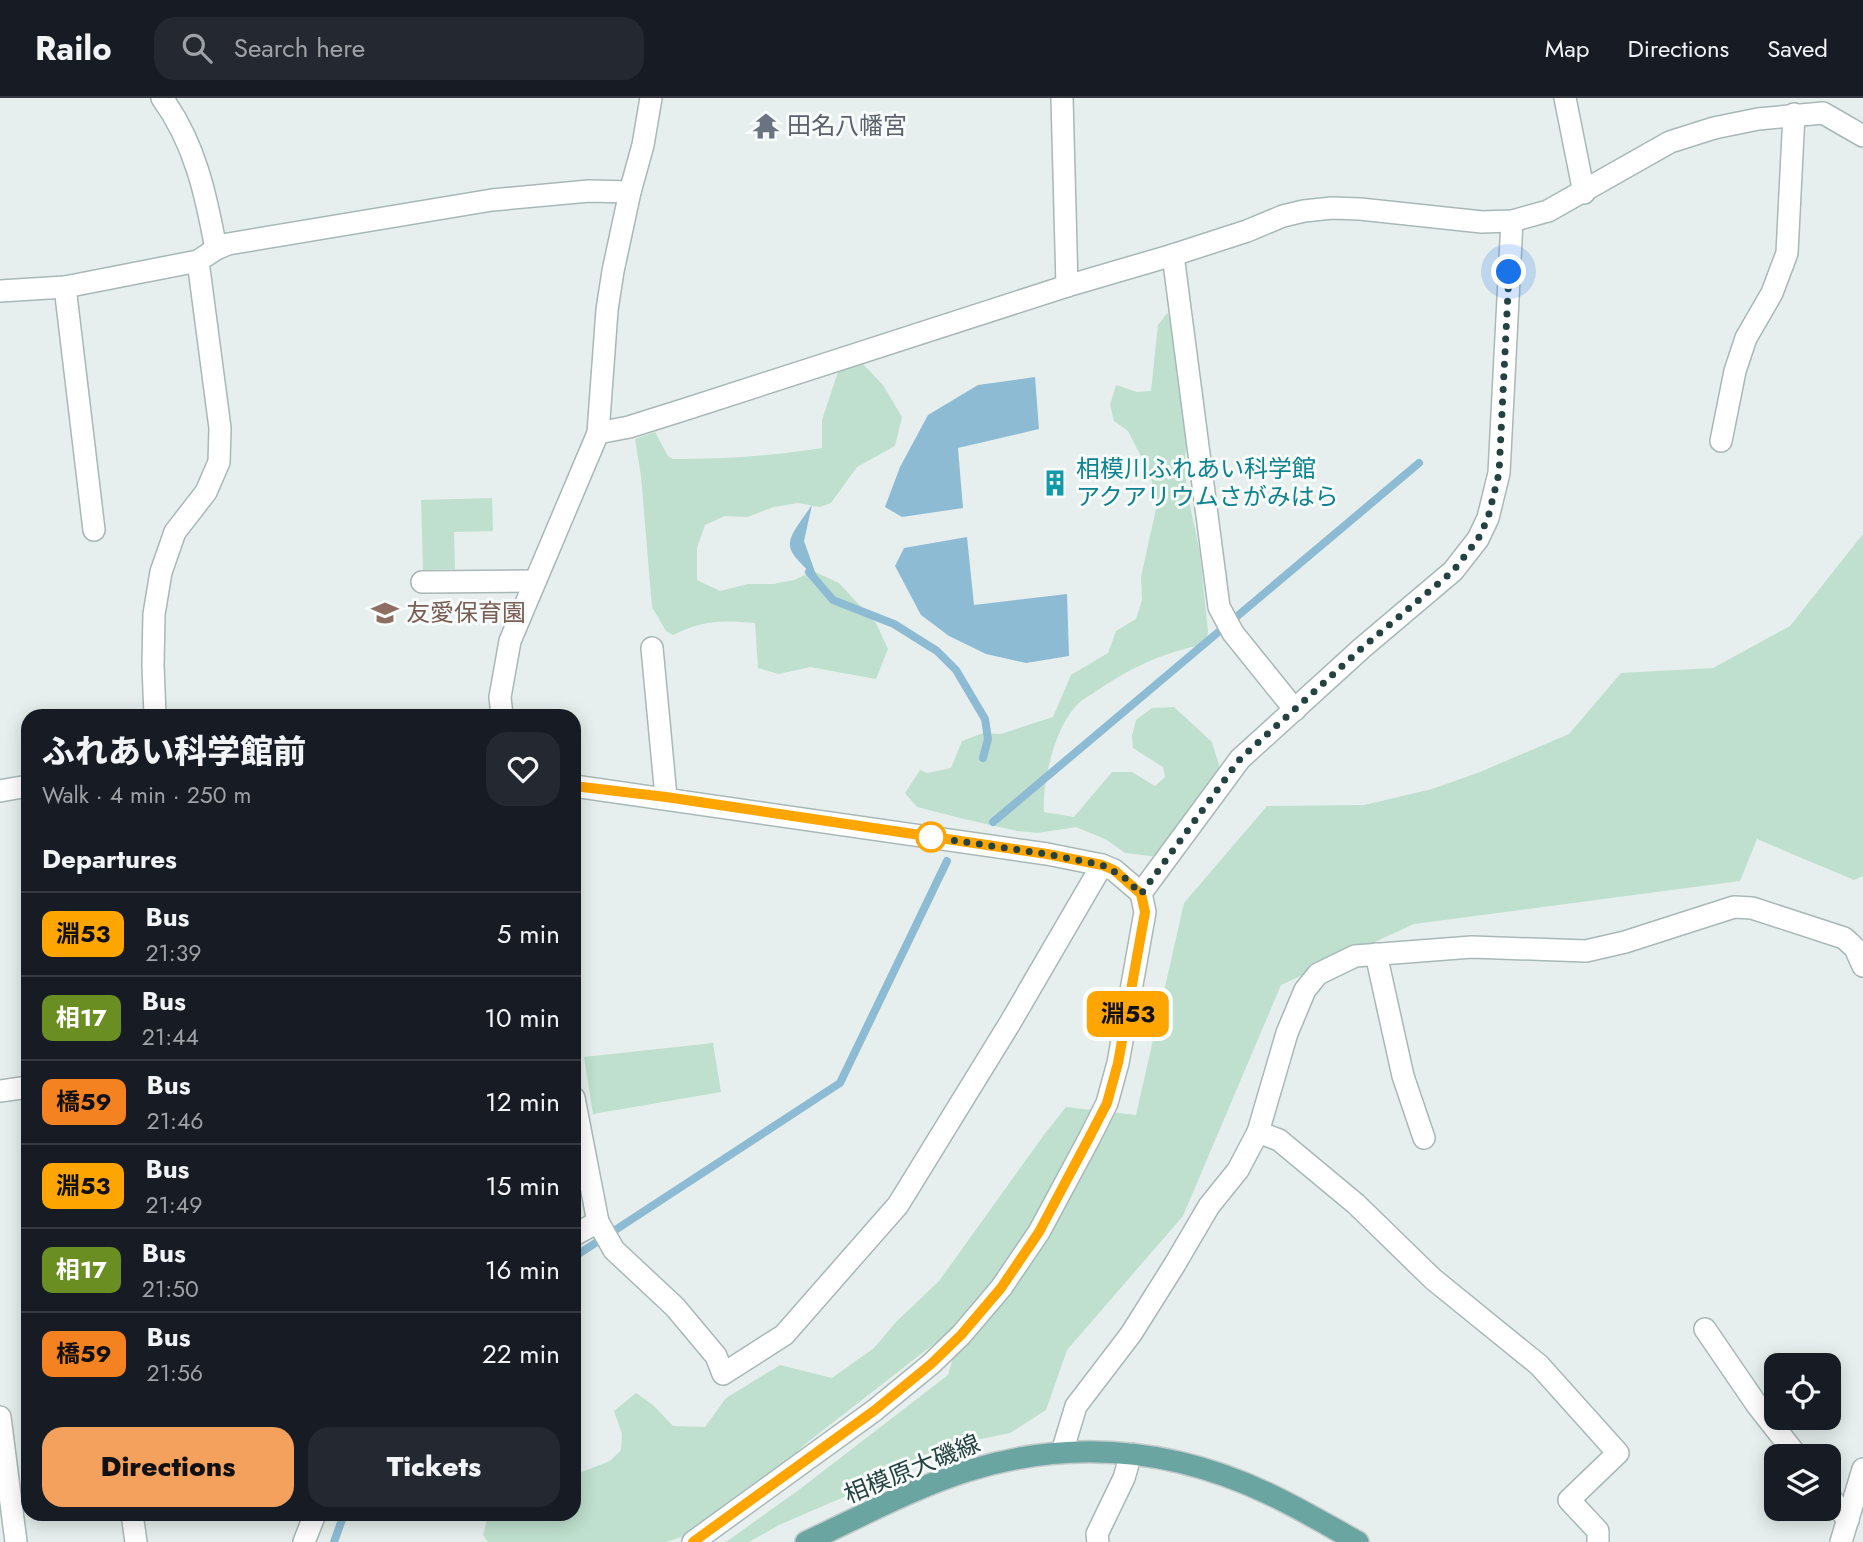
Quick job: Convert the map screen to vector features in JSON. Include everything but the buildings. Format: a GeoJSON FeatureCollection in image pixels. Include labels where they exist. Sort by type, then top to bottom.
{"type":"FeatureCollection","features":[{"type":"Feature","properties":{"kind":"main road","name":"相模原大磯線"},"geometry":{"type":"LineString","coordinates":[[806,1542],[957,1474],[1008,1460],[1062,1452],[1105,1451],[1184,1463],[1242,1482],[1358,1542]]}},
{"type":"Feature","properties":{"kind":"street"},"geometry":{"type":"LineString","coordinates":[[155,709],[154,614],[161,572],[174,532],[205,492],[219,462],[220,428],[205,190],[190,148],[162,98]]}},
{"type":"Feature","properties":{"kind":"street"},"geometry":{"type":"LineString","coordinates":[[501,709],[500,697],[510,642],[598,433],[607,310],[651,98]]}},
{"type":"Feature","properties":{"kind":"street"},"geometry":{"type":"LineString","coordinates":[[1062,98],[1067,286]]}},
{"type":"Feature","properties":{"kind":"street"},"geometry":{"type":"LineString","coordinates":[[1565,98],[1584,193]]}},
{"type":"Feature","properties":{"kind":"street"},"geometry":{"type":"LineString","coordinates":[[598,433],[683,410],[1067,286],[1173,255],[1247,231],[1283,216],[1332,208],[1482,222],[1512,221],[1548,211],[1670,142],[1714,128],[1794,114],[1822,106],[1863,136]]}},
{"type":"Feature","properties":{"kind":"street"},"geometry":{"type":"LineString","coordinates":[[1721,441],[1735,371],[1746,338],[1772,293],[1787,253],[1794,114]]}},
{"type":"Feature","properties":{"kind":"street"},"geometry":{"type":"LineString","coordinates":[[0,292],[65,287],[207,255],[241,242],[492,200],[589,191],[630,192]]}},
{"type":"Feature","properties":{"kind":"street"},"geometry":{"type":"LineString","coordinates":[[1141,894],[1240,759],[1362,648],[1453,571],[1478,539],[1488,518],[1499,473],[1512,221]]}},
{"type":"Feature","properties":{"kind":"street"},"geometry":{"type":"LineString","coordinates":[[1173,255],[1219,607],[1233,633],[1295,710]]}},
{"type":"Feature","properties":{"kind":"street"},"geometry":{"type":"LineString","coordinates":[[65,287],[94,530]]}},
{"type":"Feature","properties":{"kind":"street"},"geometry":{"type":"LineString","coordinates":[[422,582],[534,581]]}},
{"type":"Feature","properties":{"kind":"street"},"geometry":{"type":"LineString","coordinates":[[652,648],[666,797]]}},
{"type":"Feature","properties":{"kind":"street"},"geometry":{"type":"LineString","coordinates":[[0,791],[21,787]]}},
{"type":"Feature","properties":{"kind":"street"},"geometry":{"type":"LineString","coordinates":[[581,787],[1047,854],[1102,865],[1124,877],[1141,894],[1145,912],[1129,1012],[1107,1103],[1039,1232],[1001,1288],[939,1357],[875,1410],[693,1542]]}},
{"type":"Feature","properties":{"kind":"street"},"geometry":{"type":"LineString","coordinates":[[581,1134],[598,1222],[614,1250],[675,1307],[716,1356],[723,1374],[785,1335],[829,1281],[898,1205],[1010,1023],[1102,865]]}},
{"type":"Feature","properties":{"kind":"street"},"geometry":{"type":"LineString","coordinates":[[1062,1452],[1076,1406],[1131,1334],[1209,1206],[1238,1170],[1258,1132],[1287,1033],[1305,990],[1318,974],[1354,956],[1376,954],[1472,947],[1586,951],[1625,942],[1734,906],[1752,908],[1831,932],[1861,951]]}},
{"type":"Feature","properties":{"kind":"street"},"geometry":{"type":"LineString","coordinates":[[1376,954],[1403,1076],[1424,1138]]}},
{"type":"Feature","properties":{"kind":"street"},"geometry":{"type":"LineString","coordinates":[[0,1091],[21,1088]]}},
{"type":"Feature","properties":{"kind":"street"},"geometry":{"type":"LineString","coordinates":[[1258,1132],[1279,1140],[1356,1204],[1433,1279],[1539,1364],[1618,1453],[1569,1500],[1598,1531],[1598,1542]]}},
{"type":"Feature","properties":{"kind":"street"},"geometry":{"type":"LineString","coordinates":[[581,1231],[598,1222]]}},
{"type":"Feature","properties":{"kind":"street"},"geometry":{"type":"LineString","coordinates":[[1704,1329],[1788,1444]]}},
{"type":"Feature","properties":{"kind":"street"},"geometry":{"type":"LineString","coordinates":[[0,1417],[16,1542]]}},
{"type":"Feature","properties":{"kind":"street"},"geometry":{"type":"LineString","coordinates":[[1098,1542],[1097,1534],[1124,1478],[1131,1454]]}},
{"type":"Feature","properties":{"kind":"street"},"geometry":{"type":"LineString","coordinates":[[1841,1542],[1863,1469]]}},
{"type":"Feature","properties":{"kind":"street"},"geometry":{"type":"LineString","coordinates":[[1841,1511],[1848,1520]]}},
{"type":"Feature","properties":{"kind":"street"},"geometry":{"type":"LineString","coordinates":[[133,1521],[136,1542]]}},
{"type":"Feature","properties":{"kind":"street"},"geometry":{"type":"LineString","coordinates":[[304,1542],[312,1521]]}},
{"type":"Feature","properties":{"kind":"green space"},"geometry":{"type":"Polygon","coordinates":[[[1167,313],[1176,327],[1176,372],[1187,446],[1185,470],[1200,555],[1208,631],[1206,644],[1176,651],[1137,667],[1078,704],[1062,727],[1051,756],[1045,785],[1044,812],[1074,817],[1112,772],[1132,772],[1155,786],[1165,777],[1163,767],[1133,748],[1132,736],[1136,720],[1152,708],[1174,707],[1212,742],[1219,765],[1218,782],[1159,857],[1125,853],[1107,840],[1076,827],[1038,833],[1017,831],[917,807],[905,793],[920,770],[927,773],[951,768],[962,741],[983,733],[1001,734],[1053,717],[1071,675],[1108,653],[1116,631],[1136,619],[1142,600],[1141,577],[1158,500],[1148,470],[1128,431],[1114,421],[1110,405],[1116,385],[1137,392],[1151,391],[1158,325],[1167,313]]]}},
{"type":"Feature","properties":{"kind":"green space"},"geometry":{"type":"Polygon","coordinates":[[[863,364],[883,385],[902,417],[895,446],[857,467],[831,503],[820,507],[798,503],[774,507],[747,517],[725,516],[705,525],[697,548],[697,580],[720,591],[748,584],[774,584],[794,580],[813,571],[839,583],[876,623],[888,649],[876,679],[810,667],[779,674],[758,668],[755,623],[712,622],[673,635],[666,631],[652,607],[641,476],[635,439],[655,432],[668,456],[673,459],[748,456],[822,448],[822,420],[838,372],[863,364]]]}},
{"type":"Feature","properties":{"kind":"green space"},"geometry":{"type":"Polygon","coordinates":[[[492,498],[493,531],[454,532],[455,569],[423,570],[421,500],[492,498]]]}},
{"type":"Feature","properties":{"kind":"green space"},"geometry":{"type":"Polygon","coordinates":[[[1863,534],[1863,876],[1854,880],[1757,839],[1740,881],[1414,924],[1281,985],[1183,1216],[1067,1350],[1046,1410],[1010,1433],[976,1440],[779,1525],[749,1542],[726,1542],[800,1489],[948,1375],[952,1361],[947,1342],[939,1340],[804,1445],[770,1479],[693,1533],[666,1542],[488,1542],[483,1535],[487,1521],[581,1521],[581,1472],[610,1461],[621,1450],[622,1434],[614,1411],[636,1393],[653,1405],[673,1426],[705,1427],[726,1398],[780,1365],[832,1378],[874,1348],[897,1321],[939,1281],[1066,1107],[1136,1115],[1184,903],[1267,806],[1364,805],[1432,789],[1480,772],[1569,734],[1621,673],[1713,668],[1790,626],[1863,534]]]}},
{"type":"Feature","properties":{"kind":"green space"},"geometry":{"type":"Polygon","coordinates":[[[713,1043],[721,1092],[593,1114],[584,1057],[713,1043]]]}},
{"type":"Feature","properties":{"kind":"water"},"geometry":{"type":"Polygon","coordinates":[[[1035,377],[1039,429],[958,448],[963,508],[902,517],[885,507],[900,467],[928,415],[978,385],[1035,377]]]}},
{"type":"Feature","properties":{"kind":"water"},"geometry":{"type":"Polygon","coordinates":[[[812,505],[804,541],[818,580],[797,559],[790,545],[795,530],[812,505]]]}},
{"type":"Feature","properties":{"kind":"water"},"geometry":{"type":"Polygon","coordinates":[[[967,537],[974,605],[1067,594],[1069,656],[1026,663],[986,654],[949,636],[921,615],[895,566],[904,548],[967,537]]]}},
{"type":"Feature","properties":{"kind":"waterway"},"geometry":{"type":"LineString","coordinates":[[993,822],[1419,463]]}},
{"type":"Feature","properties":{"kind":"waterway"},"geometry":{"type":"LineString","coordinates":[[809,572],[833,600],[894,624],[937,651],[956,670],[985,719],[988,739],[983,758]]}},
{"type":"Feature","properties":{"kind":"waterway"},"geometry":{"type":"LineString","coordinates":[[581,1252],[840,1083],[947,861]]}},
{"type":"Feature","properties":{"kind":"waterway"},"geometry":{"type":"LineString","coordinates":[[334,1542],[342,1521]]}},
{"type":"Feature","properties":{"kind":"bus line","name":"淵53"},"geometry":{"type":"LineString","coordinates":[[581,787],[666,797],[1047,854],[1102,865],[1114,870],[1134,885],[1141,894],[1145,912],[1129,1012],[1107,1103],[1039,1232],[1001,1288],[961,1335],[931,1364],[875,1410],[693,1542]]}},
{"type":"Feature","properties":{"kind":"place","name":"田名八幡宮"},"geometry":{"type":"Point","coordinates":[766,126]}},
{"type":"Feature","properties":{"kind":"place","name":"相模川ふれあい科学館 アクアリウムさがみはら"},"geometry":{"type":"Point","coordinates":[1055,483]}},
{"type":"Feature","properties":{"kind":"place","name":"友愛保育園"},"geometry":{"type":"Point","coordinates":[385,613]}},
{"type":"Feature","properties":{"kind":"route"},"geometry":{"type":"LineString","coordinates":[[931,837],[924,836],[1102,865],[1124,877],[1141,894],[1240,759],[1362,648],[1453,571],[1478,539],[1488,518],[1499,473],[1509,272]]}}]}
